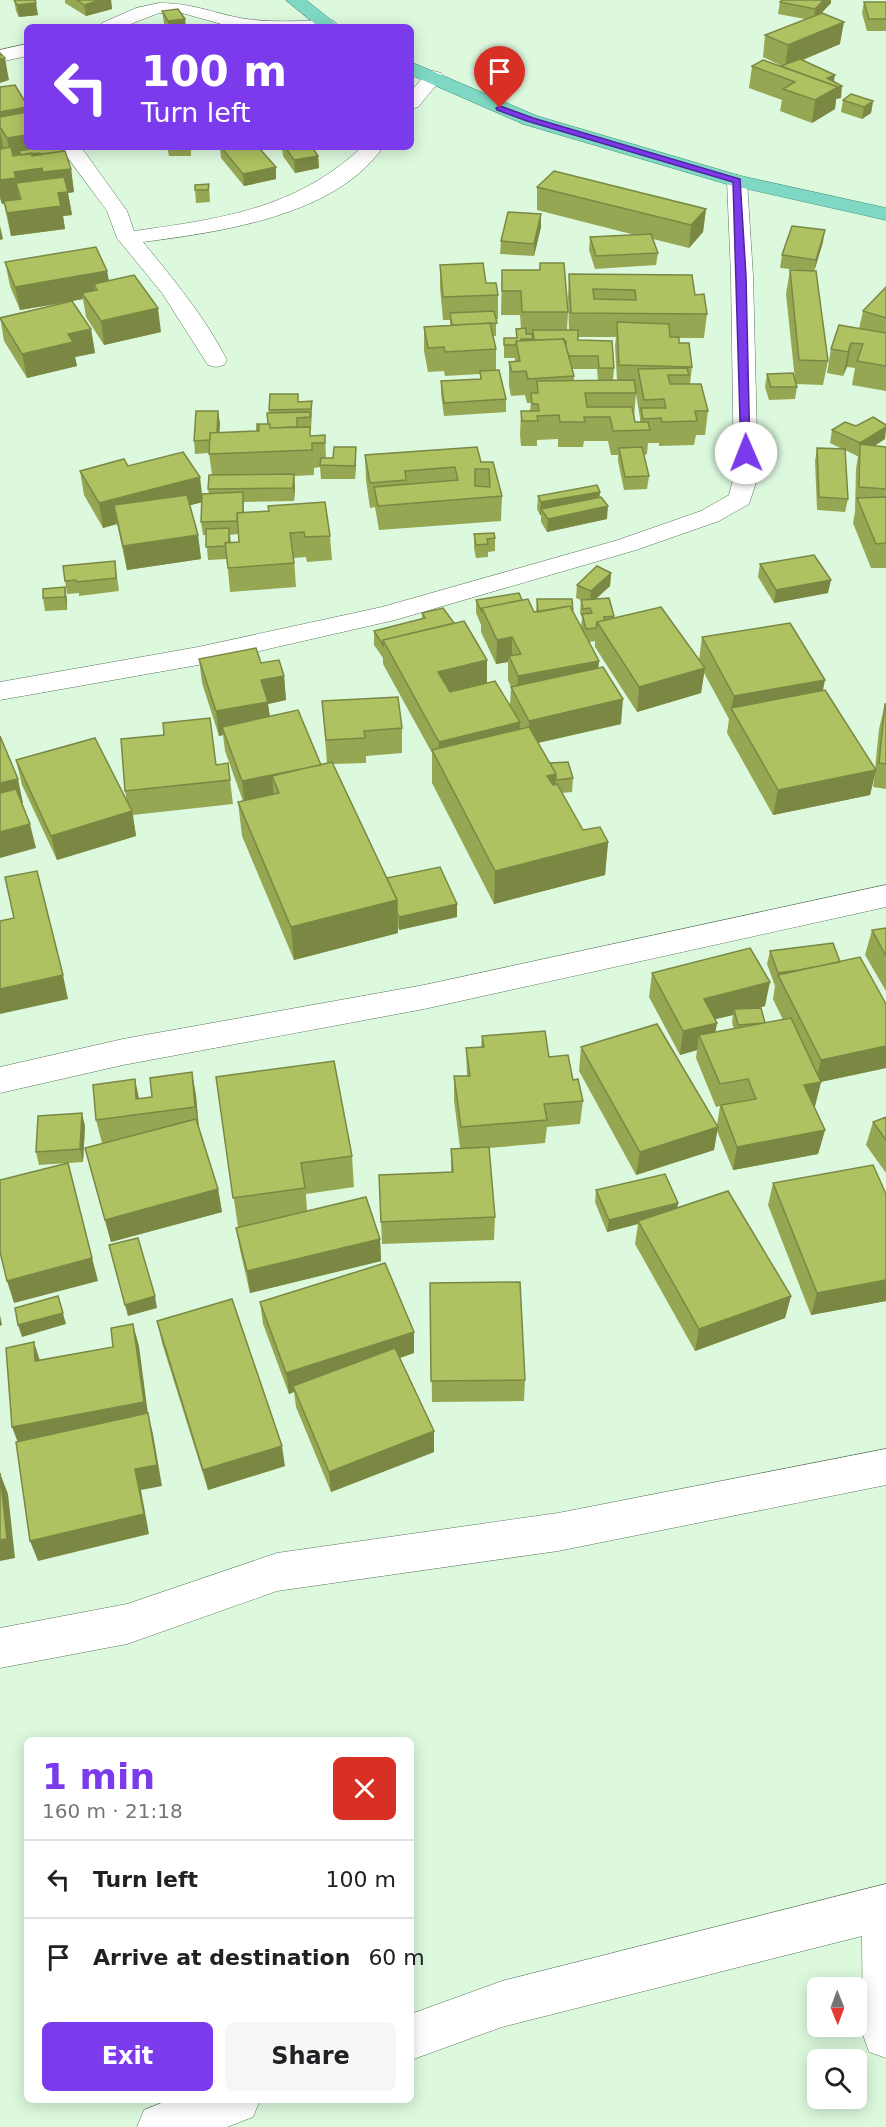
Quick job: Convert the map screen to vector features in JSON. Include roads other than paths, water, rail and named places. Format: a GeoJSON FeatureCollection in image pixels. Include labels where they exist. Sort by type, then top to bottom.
{"type":"FeatureCollection","features":[{"type":"Feature","properties":{"kind":"highway"},"geometry":{"type":"LineString","coordinates":[[295,0],[326,24]]}},
{"type":"Feature","properties":{"kind":"highway"},"geometry":{"type":"LineString","coordinates":[[414,69],[530,120],[737,181],[886,214]]}},
{"type":"Feature","properties":{"kind":"street"},"geometry":{"type":"LineString","coordinates":[[115,24],[142,12],[159,8],[183,8],[245,24]]}},
{"type":"Feature","properties":{"kind":"street"},"geometry":{"type":"LineString","coordinates":[[0,56],[24,51]]}},
{"type":"Feature","properties":{"kind":"street"},"geometry":{"type":"LineString","coordinates":[[414,100],[434,77]]}},
{"type":"Feature","properties":{"kind":"street"},"geometry":{"type":"LineString","coordinates":[[72,150],[117,211],[128,238],[170,290],[206,341],[216,360]]}},
{"type":"Feature","properties":{"kind":"street"},"geometry":{"type":"LineString","coordinates":[[128,238],[205,228],[274,212],[319,190],[355,167],[370,150]]}},
{"type":"Feature","properties":{"kind":"street"},"geometry":{"type":"LineString","coordinates":[[0,691],[198,656],[386,614],[627,545],[710,516],[740,499],[746,476],[742,276],[737,181]]}},
{"type":"Feature","properties":{"kind":"street"},"geometry":{"type":"LineString","coordinates":[[0,1080],[123,1052],[424,997],[886,896]]}},
{"type":"Feature","properties":{"kind":"street"},"geometry":{"type":"LineString","coordinates":[[0,1648],[128,1624],[278,1572],[558,1532],[886,1467]]}},
{"type":"Feature","properties":{"kind":"street"},"geometry":{"type":"LineString","coordinates":[[414,2036],[502,2004],[885,1908],[886,2036]]}},
{"type":"Feature","properties":{"kind":"street"},"geometry":{"type":"LineString","coordinates":[[161,2127],[228,2103]]}}]}
